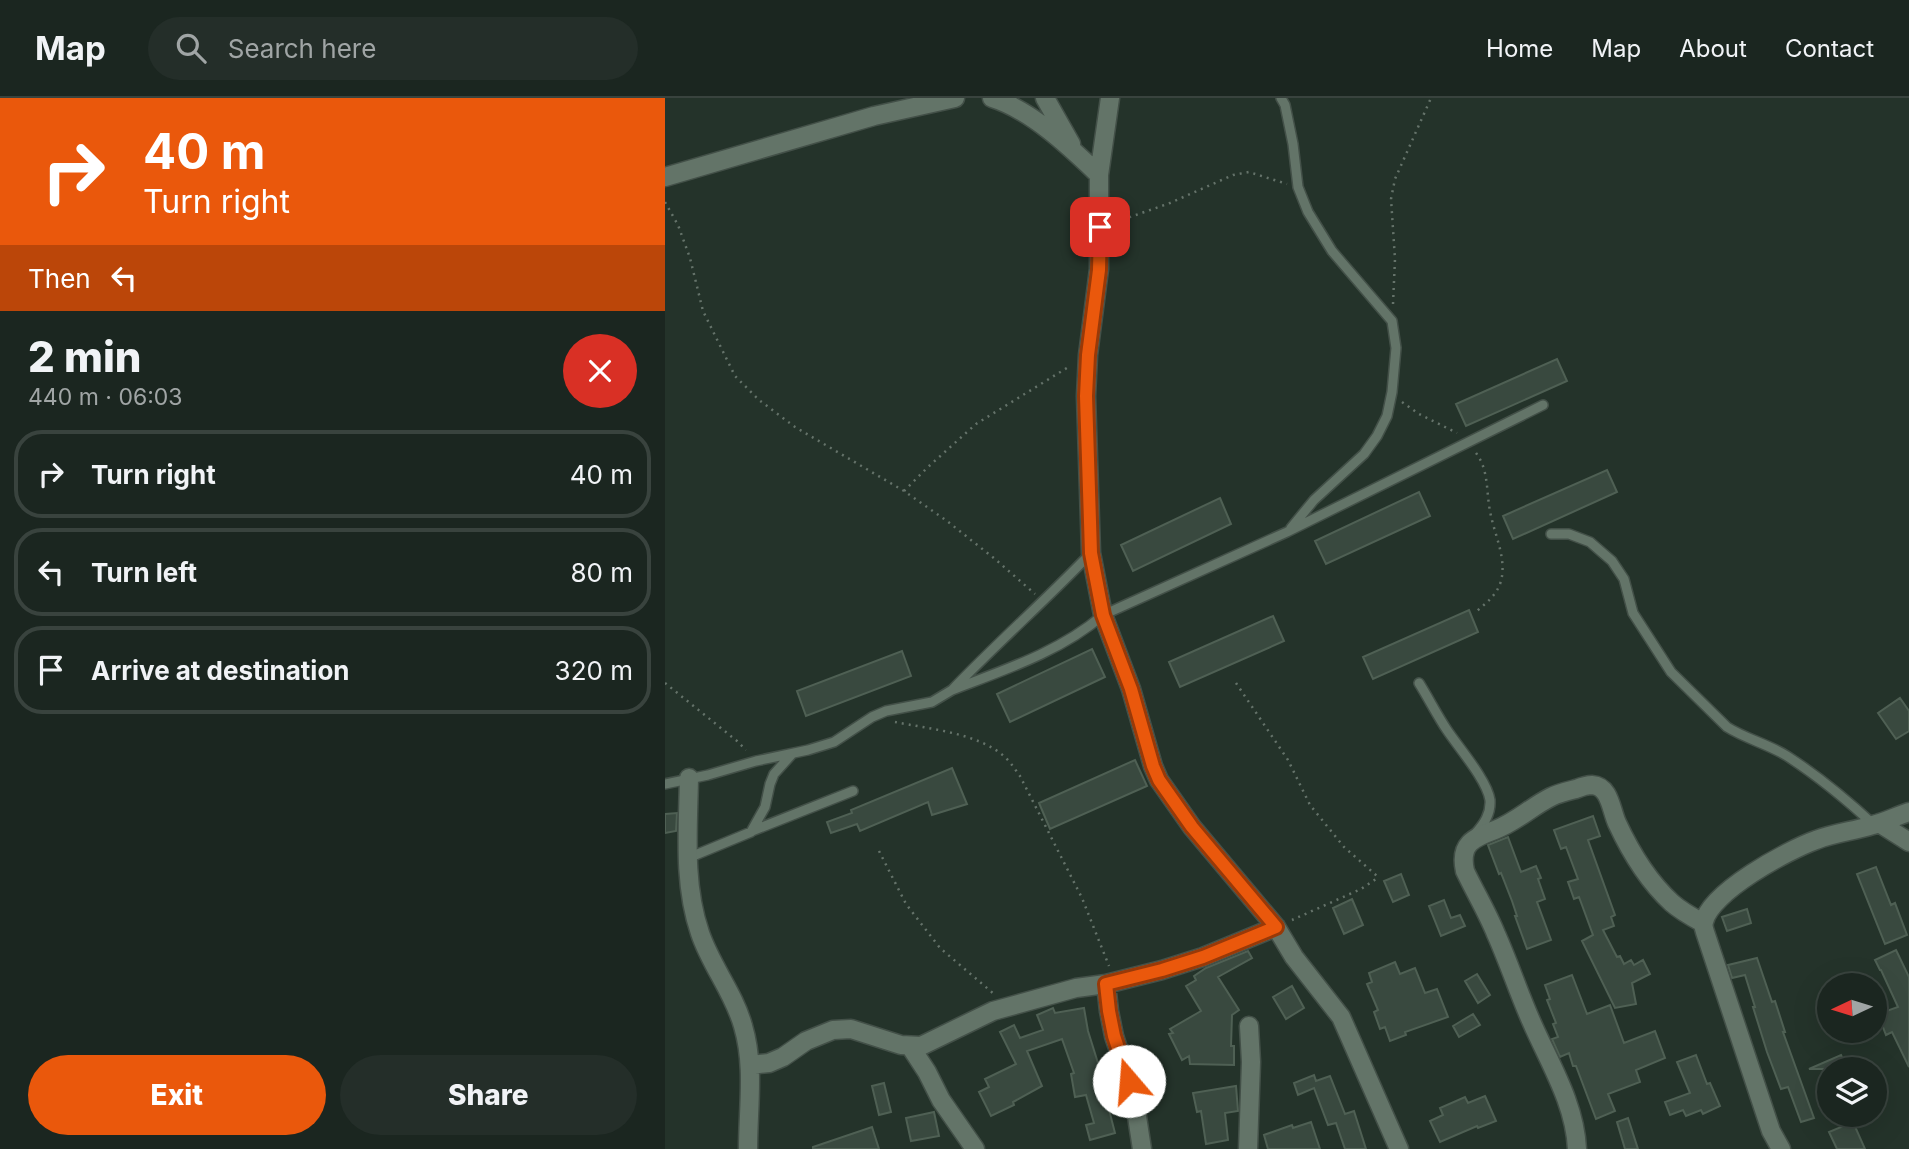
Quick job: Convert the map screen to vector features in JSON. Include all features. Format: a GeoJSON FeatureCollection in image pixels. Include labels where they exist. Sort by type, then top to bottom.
{"type":"FeatureCollection","features":[{"type":"Feature","properties":{"kind":"street"},"geometry":{"type":"LineString","coordinates":[[665,177],[874,116],[955,98]]}},
{"type":"Feature","properties":{"kind":"street"},"geometry":{"type":"LineString","coordinates":[[992,98],[1029,116],[1099,175]]}},
{"type":"Feature","properties":{"kind":"street"},"geometry":{"type":"LineString","coordinates":[[1045,98],[1076,153]]}},
{"type":"Feature","properties":{"kind":"street"},"geometry":{"type":"LineString","coordinates":[[1110,98],[1099,175],[1099,270],[1088,355],[1087,469],[1091,553],[1103,615],[1131,689],[1159,780],[1192,827],[1276,927],[1294,957],[1341,1017],[1399,1149]]}},
{"type":"Feature","properties":{"kind":"street"},"geometry":{"type":"LineString","coordinates":[[689,778],[688,872],[692,901],[711,961],[736,1004],[744,1027],[750,1065],[748,1149]]}},
{"type":"Feature","properties":{"kind":"street"},"geometry":{"type":"LineString","coordinates":[[1577,1149],[1568,1105],[1496,934],[1465,871],[1464,852],[1472,838],[1515,821],[1552,796],[1584,786],[1600,787],[1606,792],[1630,849],[1651,878],[1670,902],[1703,923]]}},
{"type":"Feature","properties":{"kind":"street"},"geometry":{"type":"LineString","coordinates":[[1781,1149],[1771,1130],[1703,923],[1707,914],[1730,888],[1776,858],[1815,840],[1877,824],[1909,812]]}},
{"type":"Feature","properties":{"kind":"street"},"geometry":{"type":"LineString","coordinates":[[1877,824],[1909,842]]}},
{"type":"Feature","properties":{"kind":"street"},"geometry":{"type":"LineString","coordinates":[[750,1065],[769,1063],[806,1041],[833,1030],[851,1029],[910,1046],[921,1046],[993,1011],[1076,988],[1111,983],[1162,970],[1203,957],[1276,927]]}},
{"type":"Feature","properties":{"kind":"street"},"geometry":{"type":"LineString","coordinates":[[1111,983],[1109,1011],[1114,1036],[1134,1097],[1142,1149]]}},
{"type":"Feature","properties":{"kind":"street"},"geometry":{"type":"LineString","coordinates":[[1248,1149],[1251,1062],[1249,1026]]}},
{"type":"Feature","properties":{"kind":"street"},"geometry":{"type":"LineString","coordinates":[[910,1046],[941,1100],[975,1149]]}},
{"type":"Feature","properties":{"kind":"lane"},"geometry":{"type":"LineString","coordinates":[[1281,98],[1285,105],[1293,144],[1298,187],[1308,212],[1332,251],[1392,321],[1396,348],[1387,416],[1377,436],[1364,454],[1314,500],[1287,532]]}},
{"type":"Feature","properties":{"kind":"lane"},"geometry":{"type":"LineString","coordinates":[[665,784],[792,754],[834,741],[886,711],[932,702],[952,690],[1065,642],[1103,615],[1287,532],[1543,405]]}},
{"type":"Feature","properties":{"kind":"lane"},"geometry":{"type":"LineString","coordinates":[[1551,534],[1569,534],[1590,542],[1612,561],[1624,579],[1633,613],[1671,672],[1727,727],[1786,755],[1877,824]]}},
{"type":"Feature","properties":{"kind":"lane"},"geometry":{"type":"LineString","coordinates":[[952,690],[1091,553]]}},
{"type":"Feature","properties":{"kind":"lane"},"geometry":{"type":"LineString","coordinates":[[1419,683],[1448,732],[1475,769],[1489,796],[1490,807],[1486,821],[1472,838]]}},
{"type":"Feature","properties":{"kind":"lane"},"geometry":{"type":"LineString","coordinates":[[751,832],[765,807],[774,774],[792,754]]}},
{"type":"Feature","properties":{"kind":"lane"},"geometry":{"type":"LineString","coordinates":[[688,858],[853,791]]}},
{"type":"Feature","properties":{"kind":"path"},"geometry":{"type":"LineString","coordinates":[[1392,321],[1395,259],[1391,199],[1395,179],[1431,98]]}},
{"type":"Feature","properties":{"kind":"path"},"geometry":{"type":"LineString","coordinates":[[1100,227],[1170,203],[1233,175],[1257,173],[1298,187]]}},
{"type":"Feature","properties":{"kind":"path"},"geometry":{"type":"LineString","coordinates":[[665,202],[678,225],[691,258],[703,311],[735,376],[759,400],[795,426],[904,491],[947,521],[1043,602]]}},
{"type":"Feature","properties":{"kind":"path"},"geometry":{"type":"LineString","coordinates":[[904,491],[976,424],[1088,355]]}},
{"type":"Feature","properties":{"kind":"path"},"geometry":{"type":"LineString","coordinates":[[1392,392],[1406,406],[1470,441],[1482,461],[1502,562],[1501,580],[1496,593],[1477,611]]}},
{"type":"Feature","properties":{"kind":"path"},"geometry":{"type":"LineString","coordinates":[[665,683],[737,741],[756,761]]}},
{"type":"Feature","properties":{"kind":"path"},"geometry":{"type":"LineString","coordinates":[[1236,683],[1288,760],[1310,805],[1344,847],[1377,876],[1361,888],[1276,927]]}},
{"type":"Feature","properties":{"kind":"path"},"geometry":{"type":"LineString","coordinates":[[872,717],[969,738],[992,748],[1006,758],[1020,776],[1082,898],[1111,983]]}},
{"type":"Feature","properties":{"kind":"path"},"geometry":{"type":"LineString","coordinates":[[879,850],[906,904],[940,948],[1011,1006]]}},
{"type":"Feature","properties":{"kind":"building"},"geometry":{"type":"Polygon","coordinates":[[[1557,359],[1567,381],[1466,426],[1456,404],[1557,359]]]}},
{"type":"Feature","properties":{"kind":"building"},"geometry":{"type":"Polygon","coordinates":[[[1607,470],[1617,492],[1513,539],[1503,516],[1607,470]]]}},
{"type":"Feature","properties":{"kind":"building"},"geometry":{"type":"Polygon","coordinates":[[[1419,492],[1430,516],[1326,564],[1315,541],[1419,492]]]}},
{"type":"Feature","properties":{"kind":"building"},"geometry":{"type":"Polygon","coordinates":[[[1220,498],[1231,524],[1133,571],[1121,545],[1220,498]]]}},
{"type":"Feature","properties":{"kind":"building"},"geometry":{"type":"Polygon","coordinates":[[[1469,610],[1478,632],[1373,679],[1363,657],[1469,610]]]}},
{"type":"Feature","properties":{"kind":"building"},"geometry":{"type":"Polygon","coordinates":[[[1273,616],[1284,641],[1180,687],[1169,662],[1273,616]]]}},
{"type":"Feature","properties":{"kind":"building"},"geometry":{"type":"Polygon","coordinates":[[[1092,649],[1105,677],[1010,722],[997,694],[1092,649]]]}},
{"type":"Feature","properties":{"kind":"building"},"geometry":{"type":"Polygon","coordinates":[[[902,651],[911,676],[806,716],[797,691],[902,651]]]}},
{"type":"Feature","properties":{"kind":"building"},"geometry":{"type":"Polygon","coordinates":[[[1900,698],[1909,711],[1909,731],[1896,739],[1878,713],[1900,698]]]}},
{"type":"Feature","properties":{"kind":"building"},"geometry":{"type":"Polygon","coordinates":[[[1135,760],[1147,786],[1050,829],[1039,803],[1135,760]]]}},
{"type":"Feature","properties":{"kind":"building"},"geometry":{"type":"Polygon","coordinates":[[[952,768],[967,804],[932,815],[928,802],[860,831],[857,824],[831,833],[827,822],[952,768]]]}},
{"type":"Feature","properties":{"kind":"building"},"geometry":{"type":"Polygon","coordinates":[[[677,813],[676,831],[665,833],[665,814],[677,813]]]}},
{"type":"Feature","properties":{"kind":"building"},"geometry":{"type":"Polygon","coordinates":[[[1593,816],[1600,836],[1588,840],[1615,915],[1611,917],[1614,926],[1603,930],[1617,957],[1620,956],[1624,964],[1631,960],[1634,965],[1643,960],[1650,974],[1632,983],[1636,1004],[1615,1008],[1582,941],[1593,935],[1579,897],[1574,899],[1568,882],[1578,879],[1566,847],[1561,849],[1554,830],[1593,816]]]}},
{"type":"Feature","properties":{"kind":"building"},"geometry":{"type":"Polygon","coordinates":[[[1508,837],[1521,872],[1536,866],[1545,899],[1537,902],[1551,940],[1527,949],[1512,901],[1488,845],[1508,837]]]}},
{"type":"Feature","properties":{"kind":"building"},"geometry":{"type":"Polygon","coordinates":[[[1876,867],[1891,905],[1895,903],[1907,935],[1885,944],[1857,874],[1876,867]]]}},
{"type":"Feature","properties":{"kind":"building"},"geometry":{"type":"Polygon","coordinates":[[[1401,874],[1409,895],[1393,902],[1384,881],[1401,874]]]}},
{"type":"Feature","properties":{"kind":"building"},"geometry":{"type":"Polygon","coordinates":[[[1352,899],[1363,925],[1344,934],[1333,908],[1352,899]]]}},
{"type":"Feature","properties":{"kind":"building"},"geometry":{"type":"Polygon","coordinates":[[[1444,900],[1451,918],[1460,915],[1465,926],[1441,936],[1429,906],[1444,900]]]}},
{"type":"Feature","properties":{"kind":"building"},"geometry":{"type":"Polygon","coordinates":[[[1747,909],[1751,923],[1727,931],[1722,917],[1747,909]]]}},
{"type":"Feature","properties":{"kind":"building"},"geometry":{"type":"Polygon","coordinates":[[[1896,950],[1909,977],[1909,1067],[1892,1032],[1887,1034],[1887,1011],[1898,1007],[1887,983],[1887,973],[1882,973],[1875,960],[1896,950]]]}},
{"type":"Feature","properties":{"kind":"building"},"geometry":{"type":"Polygon","coordinates":[[[1248,951],[1252,958],[1218,977],[1239,1010],[1232,1015],[1231,1046],[1234,1046],[1234,1065],[1190,1064],[1189,1056],[1182,1060],[1169,1034],[1173,1033],[1170,1029],[1201,1011],[1186,986],[1196,980],[1194,976],[1206,968],[1248,951]]]}},
{"type":"Feature","properties":{"kind":"building"},"geometry":{"type":"Polygon","coordinates":[[[1757,958],[1772,1002],[1775,1001],[1783,1032],[1814,1118],[1801,1122],[1788,1087],[1781,1089],[1767,1052],[1745,975],[1732,978],[1728,965],[1757,958]]]}},
{"type":"Feature","properties":{"kind":"building"},"geometry":{"type":"Polygon","coordinates":[[[1395,962],[1400,974],[1415,968],[1425,993],[1437,989],[1448,1017],[1405,1032],[1406,1035],[1390,1041],[1385,1027],[1380,1029],[1374,1012],[1378,1010],[1367,984],[1372,982],[1369,973],[1395,962]]]}},
{"type":"Feature","properties":{"kind":"building"},"geometry":{"type":"Polygon","coordinates":[[[1477,974],[1490,995],[1478,1003],[1465,981],[1477,974]]]}},
{"type":"Feature","properties":{"kind":"building"},"geometry":{"type":"Polygon","coordinates":[[[1572,975],[1587,1014],[1610,1005],[1624,1043],[1655,1031],[1665,1058],[1636,1070],[1640,1082],[1608,1094],[1615,1111],[1596,1119],[1569,1053],[1560,1057],[1552,1039],[1558,1037],[1545,985],[1572,975]]]}},
{"type":"Feature","properties":{"kind":"building"},"geometry":{"type":"Polygon","coordinates":[[[1292,986],[1304,1008],[1286,1019],[1273,997],[1292,986]]]}},
{"type":"Feature","properties":{"kind":"building"},"geometry":{"type":"Polygon","coordinates":[[[1053,1008],[1055,1013],[1084,1008],[1106,1098],[1100,1101],[1107,1102],[1115,1133],[1090,1140],[1086,1125],[1094,1123],[1086,1095],[1075,1097],[1071,1074],[1074,1073],[1062,1039],[1027,1051],[1042,1086],[1013,1102],[1014,1105],[991,1116],[979,1092],[989,1087],[985,1079],[1016,1064],[1000,1032],[1014,1025],[1020,1038],[1043,1030],[1037,1015],[1053,1008]]]}},
{"type":"Feature","properties":{"kind":"building"},"geometry":{"type":"Polygon","coordinates":[[[1473,1014],[1480,1025],[1459,1037],[1453,1026],[1473,1014]]]}},
{"type":"Feature","properties":{"kind":"building"},"geometry":{"type":"Polygon","coordinates":[[[1696,1055],[1707,1084],[1710,1083],[1720,1106],[1703,1114],[1701,1110],[1686,1116],[1683,1110],[1670,1115],[1665,1102],[1690,1093],[1677,1062],[1696,1055]]]}},
{"type":"Feature","properties":{"kind":"building"},"geometry":{"type":"Polygon","coordinates":[[[1314,1075],[1316,1081],[1330,1076],[1345,1114],[1354,1111],[1366,1149],[1345,1149],[1336,1123],[1328,1125],[1314,1088],[1298,1095],[1294,1083],[1314,1075]]]}},
{"type":"Feature","properties":{"kind":"building"},"geometry":{"type":"Polygon","coordinates":[[[884,1083],[891,1112],[879,1115],[872,1086],[884,1083]]]}},
{"type":"Feature","properties":{"kind":"building"},"geometry":{"type":"Polygon","coordinates":[[[1236,1086],[1238,1111],[1225,1113],[1228,1140],[1206,1144],[1201,1111],[1197,1112],[1193,1093],[1236,1086]]]}},
{"type":"Feature","properties":{"kind":"building"},"geometry":{"type":"Polygon","coordinates":[[[1485,1096],[1496,1121],[1440,1142],[1430,1121],[1443,1115],[1440,1108],[1465,1097],[1468,1103],[1485,1096]]]}},
{"type":"Feature","properties":{"kind":"building"},"geometry":{"type":"Polygon","coordinates":[[[934,1112],[939,1136],[911,1141],[906,1118],[934,1112]]]}},
{"type":"Feature","properties":{"kind":"building"},"geometry":{"type":"Polygon","coordinates":[[[1628,1118],[1638,1149],[1625,1149],[1617,1122],[1628,1118]]]}},
{"type":"Feature","properties":{"kind":"building"},"geometry":{"type":"Polygon","coordinates":[[[1311,1122],[1320,1149],[1268,1149],[1264,1135],[1292,1125],[1293,1128],[1311,1122]]]}},
{"type":"Feature","properties":{"kind":"building"},"geometry":{"type":"Polygon","coordinates":[[[872,1127],[879,1149],[813,1149],[813,1147],[872,1127]]]}},
{"type":"Feature","properties":{"kind":"building"},"geometry":{"type":"Polygon","coordinates":[[[1841,1127],[1855,1127],[1865,1149],[1837,1149],[1829,1132],[1841,1127]]]}},
{"type":"Feature","properties":{"kind":"route"},"geometry":{"type":"LineString","coordinates":[[1100,227],[1099,270],[1088,355],[1086,396],[1091,553],[1103,615],[1131,689],[1159,780],[1192,827],[1276,927],[1203,957],[1106,984],[1114,1036],[1129,1081]]}}]}
